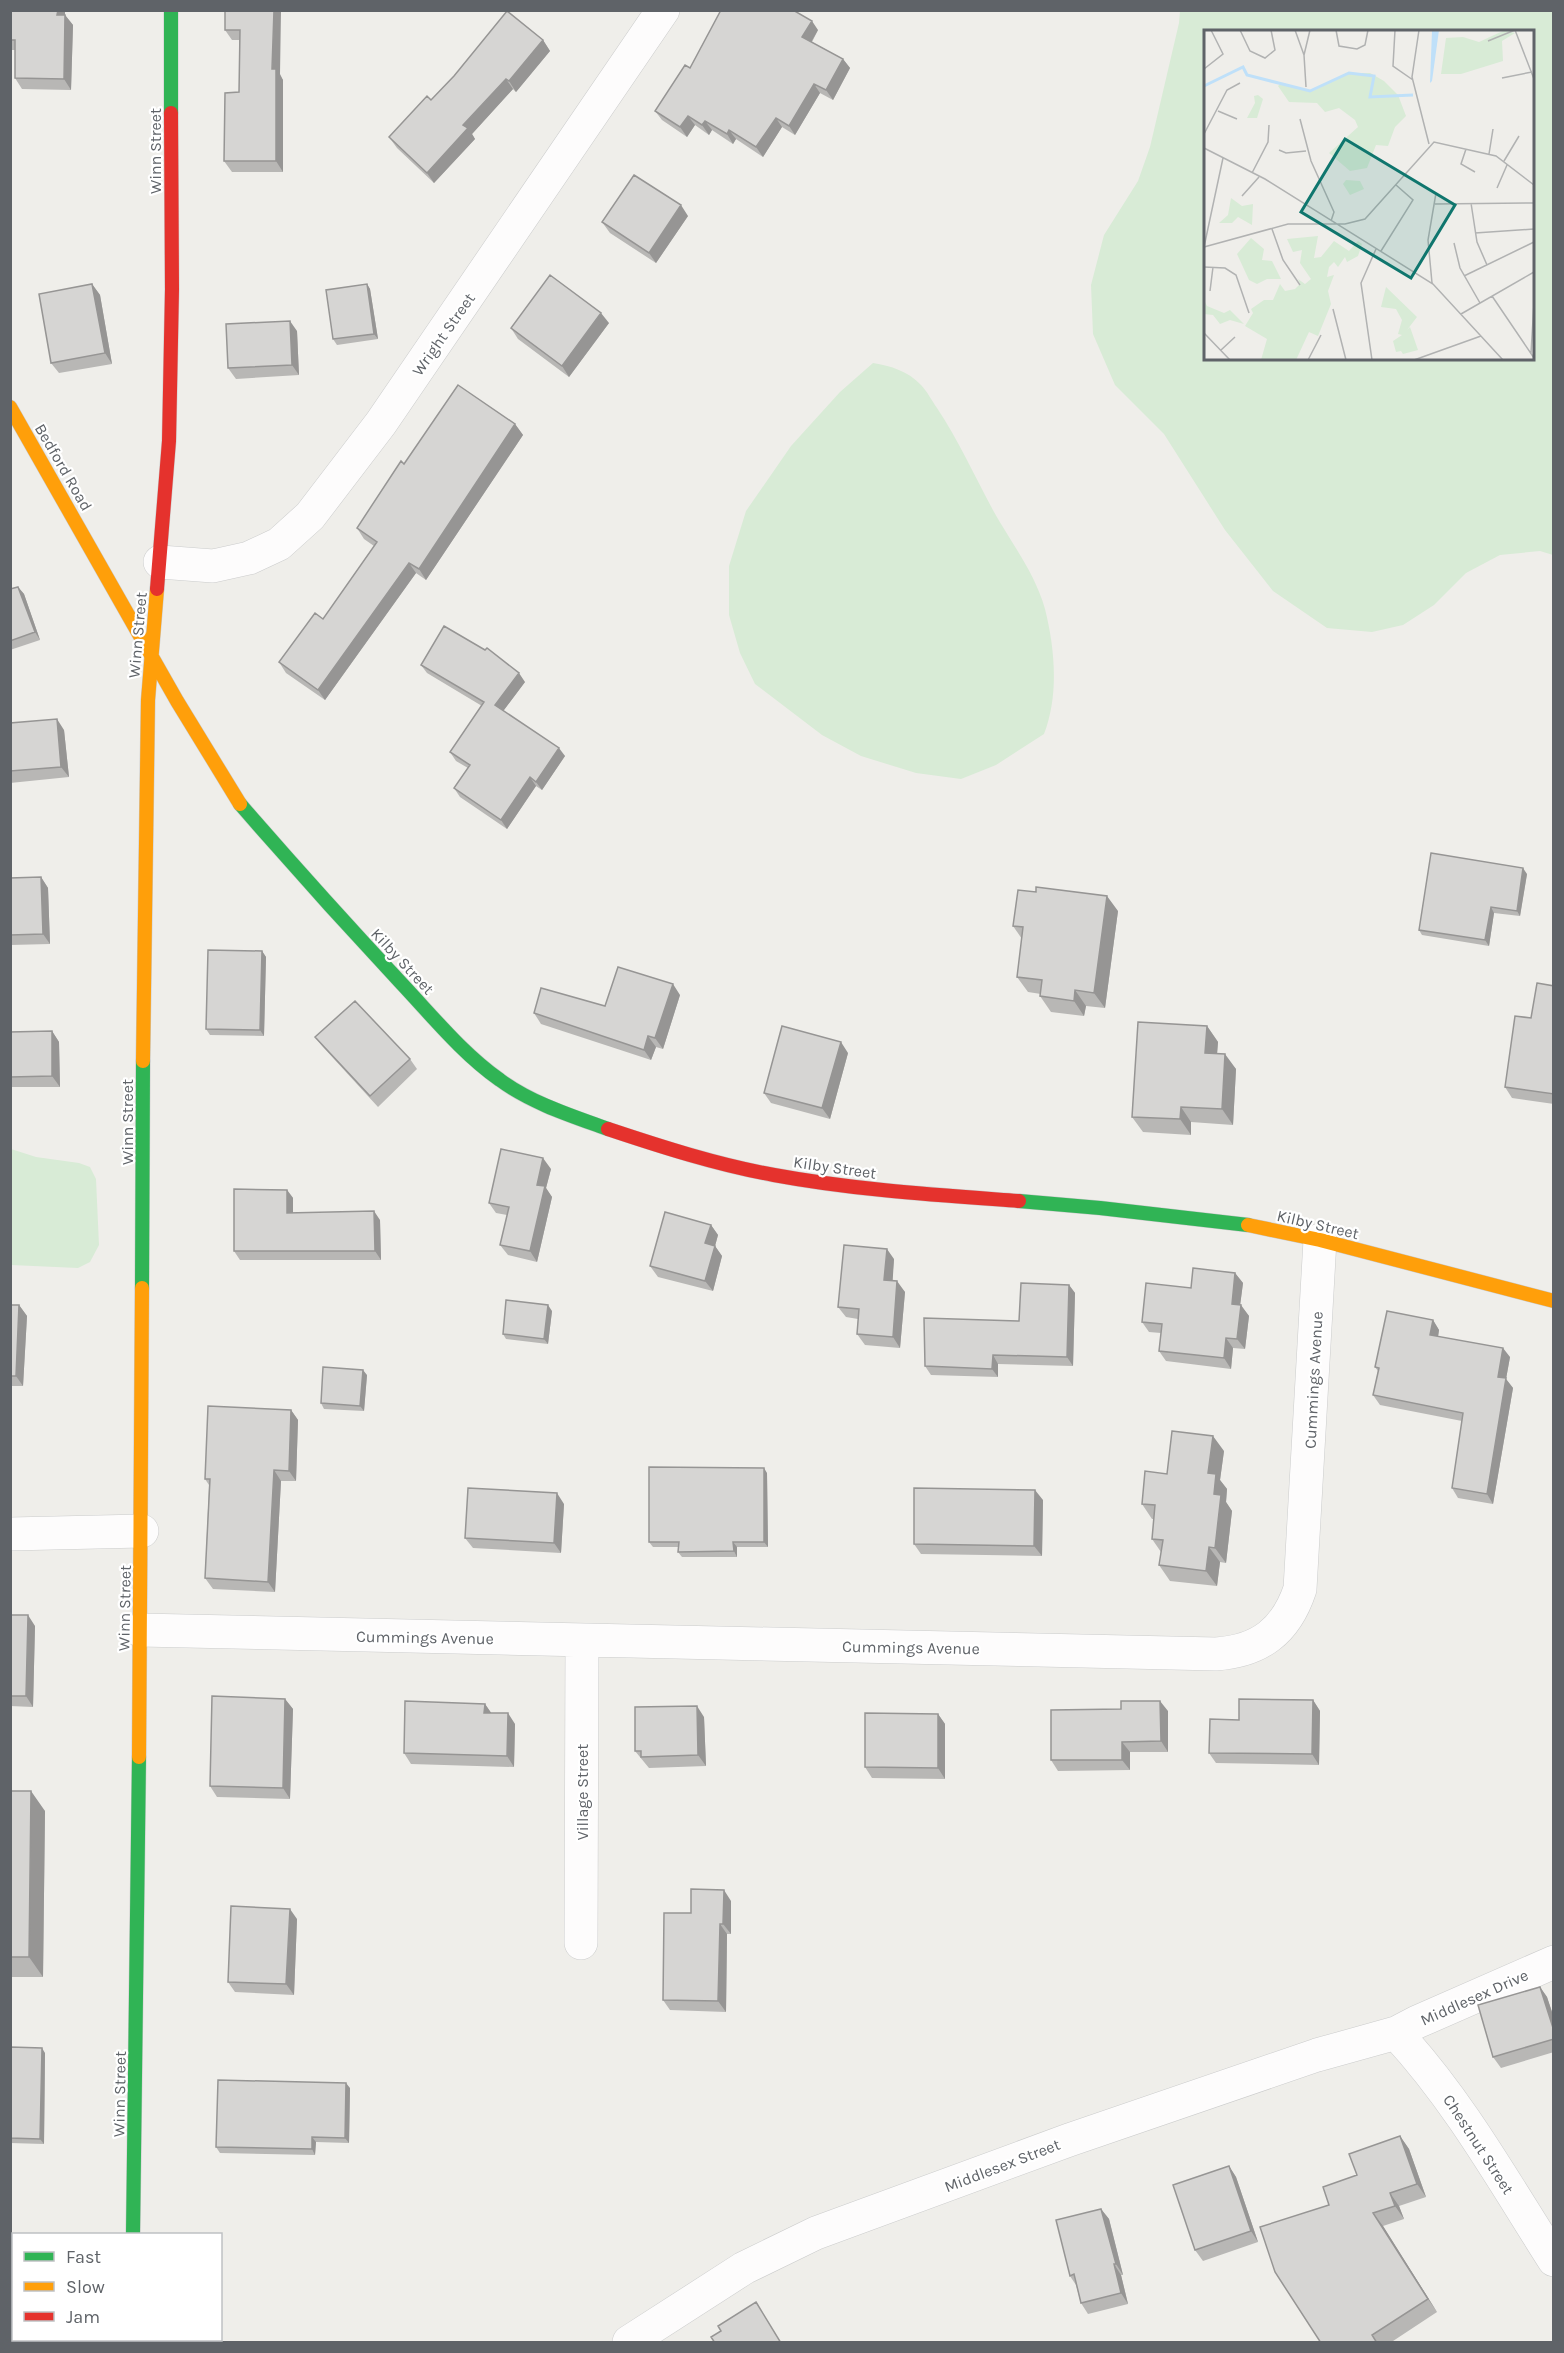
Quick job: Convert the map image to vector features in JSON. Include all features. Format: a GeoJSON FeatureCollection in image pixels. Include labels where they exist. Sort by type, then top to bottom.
{"type":"FeatureCollection","features":[{"type":"Feature","properties":{"kind":"main road","name":"Winn Street"},"geometry":{"type":"LineString","coordinates":[[133,2233],[142,1531],[144,924],[148,700],[169,441],[172,289],[171,10]]}},
{"type":"Feature","properties":{"kind":"main road","name":"Bedford Road"},"geometry":{"type":"LineString","coordinates":[[10,407],[152,654]]}},
{"type":"Feature","properties":{"kind":"main road","name":"Kilby Street"},"geometry":{"type":"LineString","coordinates":[[152,654],[177,701],[239,802],[313,888],[477,1062],[516,1090],[567,1114],[609,1130],[722,1163],[822,1184],[1174,1215],[1242,1224],[1320,1240],[1554,1301]]}},
{"type":"Feature","properties":{"kind":"street","name":"Wright Street"},"geometry":{"type":"LineString","coordinates":[[160,562],[213,566],[238,562],[262,553],[279,543],[310,516],[388,414],[663,10]]}},
{"type":"Feature","properties":{"kind":"street","name":"Cummings Avenue"},"geometry":{"type":"LineString","coordinates":[[140,1630],[1216,1654],[1244,1650],[1270,1636],[1289,1615],[1296,1602],[1302,1574],[1320,1240]]}},
{"type":"Feature","properties":{"kind":"street"},"geometry":{"type":"LineString","coordinates":[[10,1534],[142,1531]]}},
{"type":"Feature","properties":{"kind":"street","name":"Village Street"},"geometry":{"type":"LineString","coordinates":[[581,1943],[582,1640]]}},
{"type":"Feature","properties":{"kind":"street","name":"Middlesex Drive"},"geometry":{"type":"LineString","coordinates":[[1396,2033],[1554,1962]]}},
{"type":"Feature","properties":{"kind":"street","name":"Chestnut Street"},"geometry":{"type":"LineString","coordinates":[[1396,2033],[1433,2076],[1464,2118],[1554,2260]]}},
{"type":"Feature","properties":{"kind":"street","name":"Middlesex Street"},"geometry":{"type":"LineString","coordinates":[[629,2343],[744,2268],[816,2233],[1069,2140],[1317,2055],[1396,2033]]}},
{"type":"Feature","properties":{"kind":"green space"},"geometry":{"type":"Polygon","coordinates":[[[1546,10],[1554,12],[1553,555],[1540,551],[1500,555],[1466,573],[1434,605],[1403,625],[1372,632],[1327,628],[1273,591],[1225,530],[1164,434],[1115,385],[1093,334],[1091,285],[1104,235],[1138,181],[1150,147],[1180,11],[1546,10]]]}},
{"type":"Feature","properties":{"kind":"green space"},"geometry":{"type":"Polygon","coordinates":[[[873,363],[905,373],[923,387],[953,433],[994,512],[1029,571],[1045,609],[1053,656],[1054,688],[1044,734],[996,765],[961,779],[916,773],[861,756],[822,735],[755,684],[740,653],[729,615],[729,566],[746,511],[791,446],[840,392],[873,363]]]}},
{"type":"Feature","properties":{"kind":"green space"},"geometry":{"type":"Polygon","coordinates":[[[11,1149],[36,1157],[79,1163],[90,1167],[96,1179],[99,1245],[90,1262],[78,1268],[11,1265],[11,1149]]]}},
{"type":"Feature","properties":{"kind":"building"},"geometry":{"type":"Polygon","coordinates":[[[10,10],[58,10],[57,15],[65,15],[64,79],[15,78],[15,40],[10,40],[10,10]]]}},
{"type":"Feature","properties":{"kind":"building"},"geometry":{"type":"Polygon","coordinates":[[[225,10],[274,10],[272,69],[276,69],[276,161],[224,161],[225,93],[239,92],[240,30],[225,30],[225,10]]]}},
{"type":"Feature","properties":{"kind":"building"},"geometry":{"type":"Polygon","coordinates":[[[721,10],[793,10],[812,21],[802,37],[843,59],[826,90],[814,84],[789,126],[776,118],[756,147],[729,130],[727,134],[705,121],[702,125],[688,116],[680,127],[655,111],[685,65],[690,68],[721,10]]]}},
{"type":"Feature","properties":{"kind":"building"},"geometry":{"type":"Polygon","coordinates":[[[507,11],[543,40],[509,81],[506,79],[463,125],[468,128],[427,173],[389,137],[427,96],[431,100],[454,76],[507,11]]]}},
{"type":"Feature","properties":{"kind":"building"},"geometry":{"type":"Polygon","coordinates":[[[634,175],[681,205],[649,253],[602,222],[634,175]]]}},
{"type":"Feature","properties":{"kind":"building"},"geometry":{"type":"Polygon","coordinates":[[[550,275],[601,313],[562,366],[511,328],[550,275]]]}},
{"type":"Feature","properties":{"kind":"building"},"geometry":{"type":"Polygon","coordinates":[[[92,284],[105,353],[51,363],[39,294],[92,284]]]}},
{"type":"Feature","properties":{"kind":"building"},"geometry":{"type":"Polygon","coordinates":[[[367,284],[374,334],[333,339],[326,290],[367,284]]]}},
{"type":"Feature","properties":{"kind":"building"},"geometry":{"type":"Polygon","coordinates":[[[290,321],[292,365],[228,368],[226,324],[290,321]]]}},
{"type":"Feature","properties":{"kind":"building"},"geometry":{"type":"Polygon","coordinates":[[[458,385],[515,424],[419,569],[409,563],[318,690],[279,662],[315,613],[323,619],[377,542],[357,528],[401,461],[404,464],[458,385]]]}},
{"type":"Feature","properties":{"kind":"building"},"geometry":{"type":"Polygon","coordinates":[[[18,587],[35,632],[10,641],[10,589],[18,587]]]}},
{"type":"Feature","properties":{"kind":"building"},"geometry":{"type":"Polygon","coordinates":[[[444,626],[485,650],[487,648],[519,673],[495,705],[559,748],[536,782],[530,777],[501,820],[454,788],[470,765],[450,752],[484,702],[421,665],[444,626]]]}},
{"type":"Feature","properties":{"kind":"building"},"geometry":{"type":"Polygon","coordinates":[[[57,719],[61,767],[10,771],[10,723],[57,719]]]}},
{"type":"Feature","properties":{"kind":"building"},"geometry":{"type":"Polygon","coordinates":[[[1431,853],[1523,868],[1517,911],[1491,907],[1485,940],[1419,930],[1431,853]]]}},
{"type":"Feature","properties":{"kind":"building"},"geometry":{"type":"Polygon","coordinates":[[[41,877],[43,934],[10,935],[10,878],[41,877]]]}},
{"type":"Feature","properties":{"kind":"building"},"geometry":{"type":"Polygon","coordinates":[[[1036,887],[1107,896],[1094,993],[1075,990],[1074,1001],[1040,996],[1042,980],[1017,977],[1023,927],[1013,926],[1018,890],[1036,892],[1036,887]]]}},
{"type":"Feature","properties":{"kind":"building"},"geometry":{"type":"Polygon","coordinates":[[[208,950],[262,951],[260,1030],[206,1029],[208,950]]]}},
{"type":"Feature","properties":{"kind":"building"},"geometry":{"type":"Polygon","coordinates":[[[618,967],[673,984],[655,1038],[648,1036],[644,1050],[534,1013],[541,988],[605,1006],[618,967]]]}},
{"type":"Feature","properties":{"kind":"building"},"geometry":{"type":"Polygon","coordinates":[[[1537,983],[1554,986],[1554,1094],[1505,1087],[1515,1016],[1531,1018],[1537,983]]]}},
{"type":"Feature","properties":{"kind":"building"},"geometry":{"type":"Polygon","coordinates":[[[355,1001],[410,1059],[370,1096],[315,1037],[355,1001]]]}},
{"type":"Feature","properties":{"kind":"building"},"geometry":{"type":"Polygon","coordinates":[[[1138,1022],[1207,1026],[1205,1053],[1225,1054],[1222,1109],[1181,1107],[1180,1119],[1132,1117],[1138,1022]]]}},
{"type":"Feature","properties":{"kind":"building"},"geometry":{"type":"Polygon","coordinates":[[[782,1026],[841,1042],[822,1108],[764,1093],[782,1026]]]}},
{"type":"Feature","properties":{"kind":"building"},"geometry":{"type":"Polygon","coordinates":[[[52,1031],[52,1076],[10,1077],[10,1032],[52,1031]]]}},
{"type":"Feature","properties":{"kind":"building"},"geometry":{"type":"Polygon","coordinates":[[[501,1149],[543,1158],[537,1185],[545,1186],[530,1251],[500,1245],[509,1207],[489,1203],[501,1149]]]}},
{"type":"Feature","properties":{"kind":"building"},"geometry":{"type":"Polygon","coordinates":[[[234,1189],[287,1190],[287,1213],[374,1211],[375,1251],[234,1251],[234,1189]]]}},
{"type":"Feature","properties":{"kind":"building"},"geometry":{"type":"Polygon","coordinates":[[[665,1212],[711,1225],[705,1243],[715,1246],[705,1281],[650,1266],[665,1212]]]}},
{"type":"Feature","properties":{"kind":"building"},"geometry":{"type":"Polygon","coordinates":[[[844,1245],[887,1249],[884,1280],[897,1281],[893,1337],[857,1334],[859,1309],[838,1307],[844,1245]]]}},
{"type":"Feature","properties":{"kind":"building"},"geometry":{"type":"Polygon","coordinates":[[[1193,1268],[1235,1273],[1232,1304],[1241,1305],[1237,1339],[1226,1338],[1224,1358],[1159,1351],[1162,1324],[1142,1322],[1146,1283],[1191,1288],[1193,1268]]]}},
{"type":"Feature","properties":{"kind":"building"},"geometry":{"type":"Polygon","coordinates":[[[1021,1283],[1069,1285],[1067,1357],[993,1355],[992,1369],[925,1366],[924,1318],[1019,1321],[1021,1283]]]}},
{"type":"Feature","properties":{"kind":"building"},"geometry":{"type":"Polygon","coordinates":[[[506,1300],[548,1305],[544,1339],[503,1334],[506,1300]]]}},
{"type":"Feature","properties":{"kind":"building"},"geometry":{"type":"Polygon","coordinates":[[[10,1305],[19,1305],[16,1376],[10,1376],[10,1305]]]}},
{"type":"Feature","properties":{"kind":"building"},"geometry":{"type":"Polygon","coordinates":[[[1387,1311],[1433,1320],[1430,1335],[1503,1348],[1498,1377],[1506,1378],[1487,1494],[1452,1488],[1463,1413],[1373,1395],[1379,1368],[1375,1367],[1387,1311]]]}},
{"type":"Feature","properties":{"kind":"building"},"geometry":{"type":"Polygon","coordinates":[[[323,1367],[363,1370],[360,1406],[321,1403],[323,1367]]]}},
{"type":"Feature","properties":{"kind":"building"},"geometry":{"type":"Polygon","coordinates":[[[208,1406],[291,1410],[289,1471],[274,1470],[268,1582],[205,1578],[210,1479],[205,1479],[208,1406]]]}},
{"type":"Feature","properties":{"kind":"building"},"geometry":{"type":"Polygon","coordinates":[[[1172,1431],[1213,1436],[1208,1473],[1216,1474],[1214,1494],[1221,1495],[1215,1548],[1209,1547],[1206,1571],[1159,1565],[1163,1540],[1152,1539],[1155,1505],[1142,1504],[1145,1471],[1167,1474],[1172,1431]]]}},
{"type":"Feature","properties":{"kind":"building"},"geometry":{"type":"Polygon","coordinates":[[[649,1467],[764,1468],[764,1542],[733,1542],[734,1551],[678,1552],[679,1542],[649,1542],[649,1467]]]}},
{"type":"Feature","properties":{"kind":"building"},"geometry":{"type":"Polygon","coordinates":[[[468,1488],[557,1493],[554,1543],[465,1538],[468,1488]]]}},
{"type":"Feature","properties":{"kind":"building"},"geometry":{"type":"Polygon","coordinates":[[[914,1488],[1035,1490],[1034,1546],[914,1544],[914,1488]]]}},
{"type":"Feature","properties":{"kind":"building"},"geometry":{"type":"Polygon","coordinates":[[[10,1615],[28,1615],[26,1696],[10,1696],[10,1615]]]}},
{"type":"Feature","properties":{"kind":"building"},"geometry":{"type":"Polygon","coordinates":[[[212,1696],[285,1699],[283,1788],[210,1786],[212,1696]]]}},
{"type":"Feature","properties":{"kind":"building"},"geometry":{"type":"Polygon","coordinates":[[[1239,1699],[1313,1700],[1312,1754],[1209,1753],[1210,1719],[1239,1720],[1239,1699]]]}},
{"type":"Feature","properties":{"kind":"building"},"geometry":{"type":"Polygon","coordinates":[[[405,1701],[485,1704],[484,1713],[508,1713],[507,1756],[404,1753],[405,1701]]]}},
{"type":"Feature","properties":{"kind":"building"},"geometry":{"type":"Polygon","coordinates":[[[1121,1701],[1160,1701],[1161,1741],[1122,1742],[1122,1760],[1051,1760],[1051,1710],[1121,1709],[1121,1701]]]}},
{"type":"Feature","properties":{"kind":"building"},"geometry":{"type":"Polygon","coordinates":[[[697,1706],[698,1755],[641,1757],[641,1751],[635,1751],[635,1707],[697,1706]]]}},
{"type":"Feature","properties":{"kind":"building"},"geometry":{"type":"Polygon","coordinates":[[[865,1713],[938,1714],[938,1768],[865,1767],[865,1713]]]}},
{"type":"Feature","properties":{"kind":"building"},"geometry":{"type":"Polygon","coordinates":[[[10,1791],[31,1791],[29,1957],[10,1957],[10,1791]]]}},
{"type":"Feature","properties":{"kind":"building"},"geometry":{"type":"Polygon","coordinates":[[[691,1889],[724,1890],[723,1924],[720,1924],[718,2001],[663,2000],[664,1913],[691,1913],[691,1889]]]}},
{"type":"Feature","properties":{"kind":"building"},"geometry":{"type":"Polygon","coordinates":[[[231,1906],[290,1909],[286,1984],[228,1982],[231,1906]]]}},
{"type":"Feature","properties":{"kind":"building"},"geometry":{"type":"Polygon","coordinates":[[[1540,1987],[1554,2031],[1554,2039],[1493,2057],[1478,2005],[1540,1987]]]}},
{"type":"Feature","properties":{"kind":"building"},"geometry":{"type":"Polygon","coordinates":[[[10,2047],[42,2048],[40,2139],[10,2138],[10,2047]]]}},
{"type":"Feature","properties":{"kind":"building"},"geometry":{"type":"Polygon","coordinates":[[[218,2080],[346,2083],[345,2138],[312,2137],[312,2149],[216,2147],[218,2080]]]}},
{"type":"Feature","properties":{"kind":"building"},"geometry":{"type":"Polygon","coordinates":[[[1400,2136],[1417,2184],[1390,2193],[1395,2206],[1373,2213],[1428,2299],[1372,2335],[1377,2343],[1321,2343],[1275,2272],[1260,2227],[1329,2205],[1323,2187],[1357,2175],[1349,2154],[1400,2136]]]}},
{"type":"Feature","properties":{"kind":"building"},"geometry":{"type":"Polygon","coordinates":[[[1229,2166],[1251,2231],[1195,2250],[1173,2185],[1229,2166]]]}},
{"type":"Feature","properties":{"kind":"building"},"geometry":{"type":"Polygon","coordinates":[[[1101,2209],[1116,2264],[1114,2264],[1121,2293],[1081,2303],[1074,2274],[1070,2276],[1056,2220],[1101,2209]]]}},
{"type":"Feature","properties":{"kind":"building"},"geometry":{"type":"Polygon","coordinates":[[[10,2245],[12,2245],[12,2326],[10,2326],[10,2245]]]}},
{"type":"Feature","properties":{"kind":"building"},"geometry":{"type":"Polygon","coordinates":[[[756,2302],[781,2343],[715,2343],[711,2337],[721,2331],[718,2326],[756,2302]]]}},
{"type":"Feature","properties":{"kind":"traffic: fast"},"geometry":{"type":"LineString","coordinates":[[171,10],[171,113]]}},
{"type":"Feature","properties":{"kind":"traffic: fast"},"geometry":{"type":"LineString","coordinates":[[240,804],[361,940],[473,1059],[525,1096],[608,1129]]}},
{"type":"Feature","properties":{"kind":"traffic: fast"},"geometry":{"type":"LineString","coordinates":[[142,1288],[143,1061]]}},
{"type":"Feature","properties":{"kind":"traffic: fast"},"geometry":{"type":"LineString","coordinates":[[1019,1201],[1248,1225]]}},
{"type":"Feature","properties":{"kind":"traffic: fast"},"geometry":{"type":"LineString","coordinates":[[133,2233],[139,1757]]}},
{"type":"Feature","properties":{"kind":"traffic: slow"},"geometry":{"type":"LineString","coordinates":[[10,407],[177,701],[240,804]]}},
{"type":"Feature","properties":{"kind":"traffic: slow"},"geometry":{"type":"LineString","coordinates":[[143,1061],[148,700],[157,589]]}},
{"type":"Feature","properties":{"kind":"traffic: slow"},"geometry":{"type":"LineString","coordinates":[[1248,1225],[1320,1240],[1554,1301]]}},
{"type":"Feature","properties":{"kind":"traffic: slow"},"geometry":{"type":"LineString","coordinates":[[139,1757],[142,1288]]}},
{"type":"Feature","properties":{"kind":"traffic: jam"},"geometry":{"type":"LineString","coordinates":[[157,589],[169,441],[172,289],[171,113]]}},
{"type":"Feature","properties":{"kind":"traffic: jam"},"geometry":{"type":"LineString","coordinates":[[608,1129],[711,1161],[774,1175],[865,1188],[1019,1201]]}}]}
